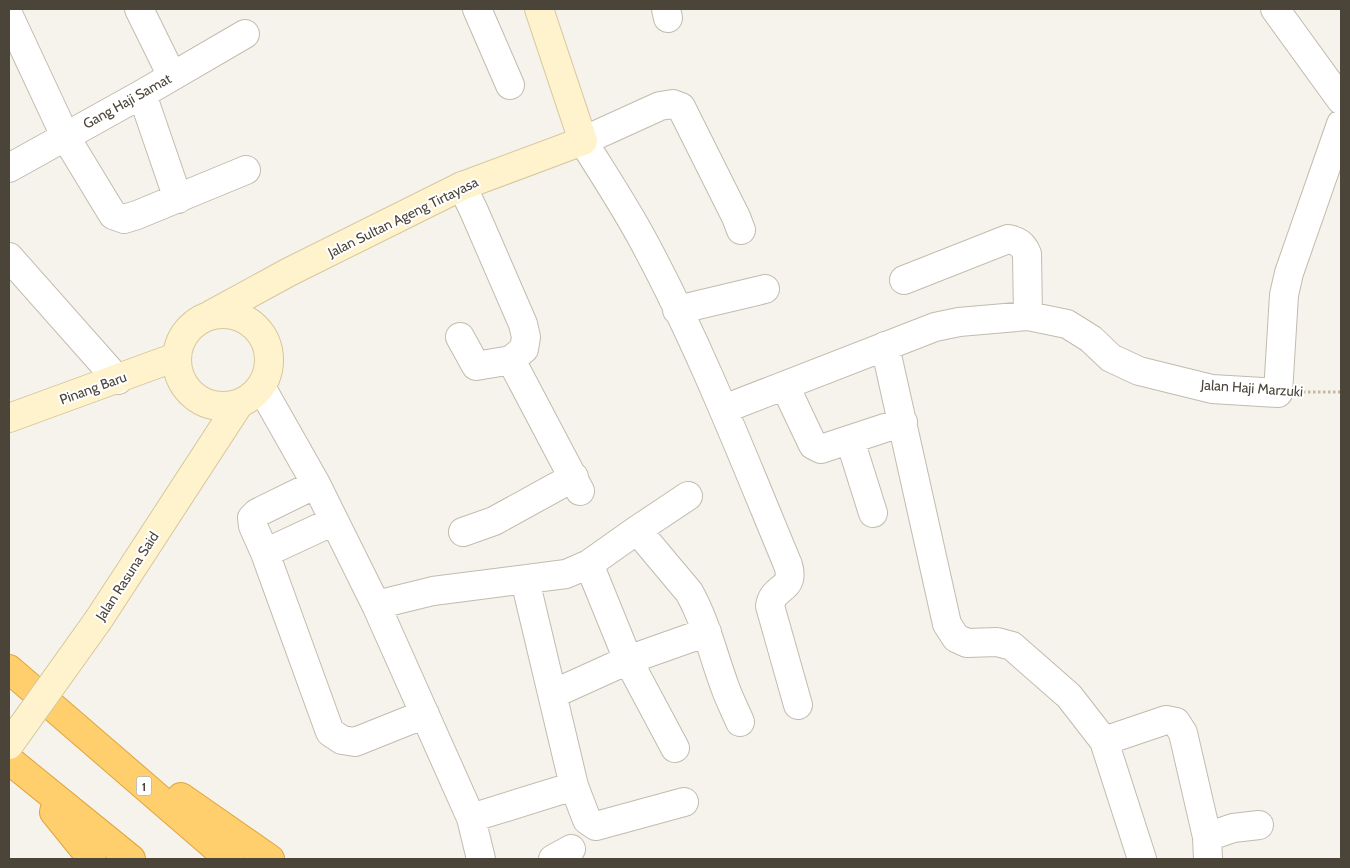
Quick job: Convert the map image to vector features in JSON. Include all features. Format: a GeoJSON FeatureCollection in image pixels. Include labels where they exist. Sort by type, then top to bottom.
{"type":"FeatureCollection","features":[{"type":"Feature","properties":{"kind":"highway","name":"1"},"geometry":{"type":"LineString","coordinates":[[9,669],[229,859]]}},
{"type":"Feature","properties":{"kind":"highway"},"geometry":{"type":"LineString","coordinates":[[59,712],[270,859]]}},
{"type":"Feature","properties":{"kind":"highway"},"geometry":{"type":"LineString","coordinates":[[11,757],[92,859]]}},
{"type":"Feature","properties":{"kind":"highway"},"geometry":{"type":"LineString","coordinates":[[11,757],[131,859]]}},
{"type":"Feature","properties":{"kind":"main road"},"geometry":{"type":"LineString","coordinates":[[539,9],[583,141]]}},
{"type":"Feature","properties":{"kind":"main road","name":"Jalan Sultan Ageng Tirtayasa"},"geometry":{"type":"LineString","coordinates":[[212,314],[289,272],[462,186],[583,141]]}},
{"type":"Feature","properties":{"kind":"main road"},"geometry":{"type":"LineString","coordinates":[[231,313],[248,320],[261,333],[269,351],[269,370],[261,387],[252,397],[239,404],[221,407],[203,402],[188,391],[179,376],[176,357],[179,343],[187,330],[198,320],[212,314],[231,313]]}},
{"type":"Feature","properties":{"kind":"main road","name":"Pinang Baru"},"geometry":{"type":"LineString","coordinates":[[9,418],[118,380],[176,357]]}},
{"type":"Feature","properties":{"kind":"main road","name":"Jalan Rasuna Said"},"geometry":{"type":"LineString","coordinates":[[11,757],[239,404]]}},
{"type":"Feature","properties":{"kind":"street"},"geometry":{"type":"LineString","coordinates":[[139,9],[172,76]]}},
{"type":"Feature","properties":{"kind":"street"},"geometry":{"type":"LineString","coordinates":[[477,9],[510,85]]}},
{"type":"Feature","properties":{"kind":"street"},"geometry":{"type":"LineString","coordinates":[[1275,9],[1341,100]]}},
{"type":"Feature","properties":{"kind":"street"},"geometry":{"type":"LineString","coordinates":[[9,16],[65,136],[113,215],[124,219],[137,215],[246,170]]}},
{"type":"Feature","properties":{"kind":"street","name":"Gang Haji Samat"},"geometry":{"type":"LineString","coordinates":[[10,164],[142,94],[245,34]]}},
{"type":"Feature","properties":{"kind":"street"},"geometry":{"type":"LineString","coordinates":[[142,94],[178,199]]}},
{"type":"Feature","properties":{"kind":"street"},"geometry":{"type":"LineString","coordinates":[[741,230],[681,107],[673,104],[660,106],[616,128],[583,141],[644,241],[678,310],[724,409],[791,574],[789,582],[774,595],[770,606],[798,705]]}},
{"type":"Feature","properties":{"kind":"street"},"geometry":{"type":"LineString","coordinates":[[1278,393],[1284,296],[1289,273],[1341,124]]}},
{"type":"Feature","properties":{"kind":"street"},"geometry":{"type":"LineString","coordinates":[[460,337],[476,366],[511,360],[524,349],[526,337],[523,324],[462,186]]}},
{"type":"Feature","properties":{"kind":"street"},"geometry":{"type":"LineString","coordinates":[[904,280],[1008,239],[1018,241],[1024,247],[1027,254],[1028,316]]}},
{"type":"Feature","properties":{"kind":"street"},"geometry":{"type":"LineString","coordinates":[[9,257],[118,380]]}},
{"type":"Feature","properties":{"kind":"street"},"geometry":{"type":"LineString","coordinates":[[678,310],[765,289]]}},
{"type":"Feature","properties":{"kind":"street","name":"Jalan Haji Marzuki"},"geometry":{"type":"LineString","coordinates":[[724,409],[935,327],[959,322],[1028,316],[1067,324],[1092,339],[1111,358],[1139,371],[1212,389],[1278,393]]}},
{"type":"Feature","properties":{"kind":"street"},"geometry":{"type":"LineString","coordinates":[[885,346],[947,624],[956,638],[968,644],[997,642],[1012,646],[1069,696],[1104,741],[1142,859]]}},
{"type":"Feature","properties":{"kind":"street"},"geometry":{"type":"LineString","coordinates":[[463,532],[494,521],[577,484],[511,360]]}},
{"type":"Feature","properties":{"kind":"street"},"geometry":{"type":"LineString","coordinates":[[785,386],[813,445],[821,449],[903,422]]}},
{"type":"Feature","properties":{"kind":"street"},"geometry":{"type":"LineString","coordinates":[[261,387],[316,484],[376,605],[470,818],[481,859]]}},
{"type":"Feature","properties":{"kind":"street"},"geometry":{"type":"LineString","coordinates":[[850,440],[873,513]]}},
{"type":"Feature","properties":{"kind":"street"},"geometry":{"type":"LineString","coordinates":[[316,484],[257,513],[252,518],[253,526],[265,553],[330,732],[342,740],[355,742],[425,714]]}},
{"type":"Feature","properties":{"kind":"street"},"geometry":{"type":"LineString","coordinates":[[376,605],[433,591],[566,574],[589,564],[688,496]]}},
{"type":"Feature","properties":{"kind":"street"},"geometry":{"type":"LineString","coordinates":[[265,553],[334,521]]}},
{"type":"Feature","properties":{"kind":"street"},"geometry":{"type":"LineString","coordinates":[[637,530],[689,592],[707,632],[725,687],[740,722]]}},
{"type":"Feature","properties":{"kind":"street"},"geometry":{"type":"LineString","coordinates":[[589,564],[628,660],[675,748]]}},
{"type":"Feature","properties":{"kind":"street"},"geometry":{"type":"LineString","coordinates":[[525,580],[574,786],[587,820],[596,826],[684,802]]}},
{"type":"Feature","properties":{"kind":"street"},"geometry":{"type":"LineString","coordinates":[[553,694],[628,660],[707,632]]}},
{"type":"Feature","properties":{"kind":"street"},"geometry":{"type":"LineString","coordinates":[[1104,741],[1166,720],[1176,722],[1184,733],[1207,848],[1233,828],[1258,825]]}},
{"type":"Feature","properties":{"kind":"street"},"geometry":{"type":"LineString","coordinates":[[470,818],[574,786]]}},
{"type":"Feature","properties":{"kind":"path","name":"Jalan Haji Marzuki"},"geometry":{"type":"LineString","coordinates":[[1278,393],[1341,392]]}}]}
